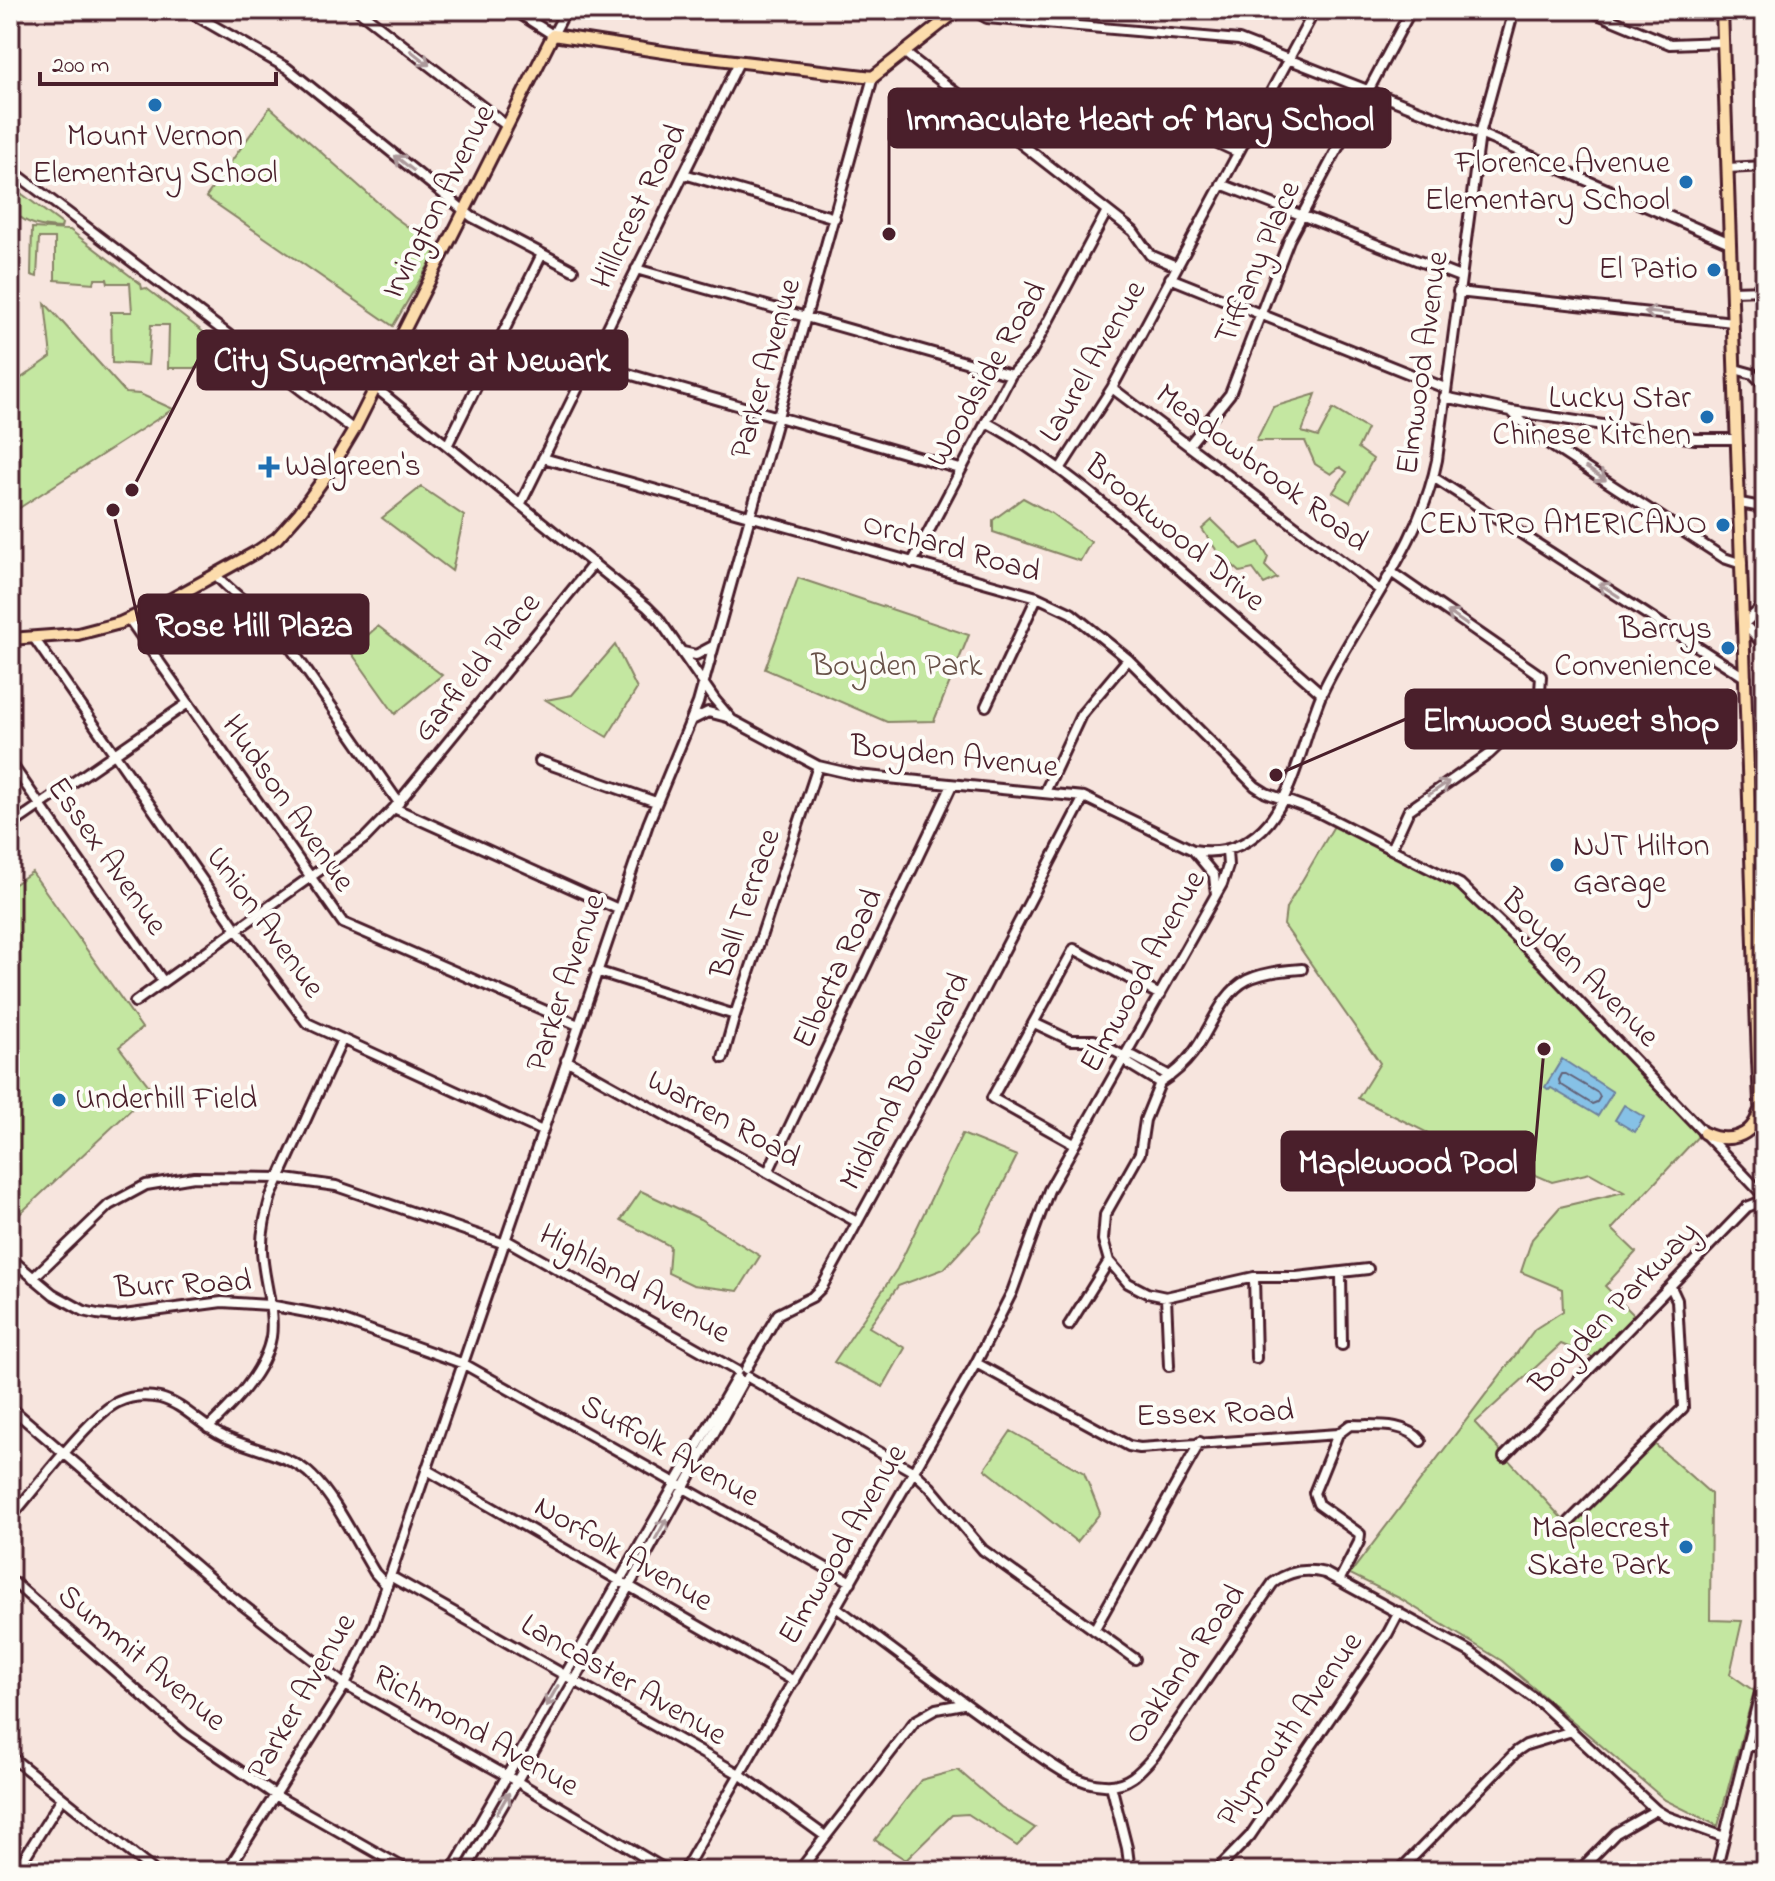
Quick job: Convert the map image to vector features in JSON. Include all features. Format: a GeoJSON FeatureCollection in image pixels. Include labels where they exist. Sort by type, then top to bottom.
{"type":"FeatureCollection","features":[{"type":"Feature","properties":{"kind":"main road"},"geometry":{"type":"LineString","coordinates":[[553,35],[739,62],[873,77],[958,10]]}},
{"type":"Feature","properties":{"kind":"main road"},"geometry":{"type":"LineString","coordinates":[[1722,10],[1747,723],[1760,945],[1760,1102],[1762,1143],[1765,1147]]}},
{"type":"Feature","properties":{"kind":"main road","name":"Irvington Avenue"},"geometry":{"type":"LineString","coordinates":[[10,639],[78,634],[129,619],[216,575],[267,545],[286,529],[320,485],[354,430],[553,35]]}},
{"type":"Feature","properties":{"kind":"main road"},"geometry":{"type":"LineString","coordinates":[[1759,1049],[1765,1075]]}},
{"type":"Feature","properties":{"kind":"main road"},"geometry":{"type":"LineString","coordinates":[[1704,1133],[1720,1138],[1743,1134],[1750,1130],[1757,1118],[1760,1102]]}},
{"type":"Feature","properties":{"kind":"street"},"geometry":{"type":"LineString","coordinates":[[186,10],[287,68],[465,212],[573,270]]}},
{"type":"Feature","properties":{"kind":"street"},"geometry":{"type":"LineString","coordinates":[[358,10],[507,126]]}},
{"type":"Feature","properties":{"kind":"street"},"geometry":{"type":"LineString","coordinates":[[514,10],[553,35],[566,10]]}},
{"type":"Feature","properties":{"kind":"street"},"geometry":{"type":"LineString","coordinates":[[973,10],[987,18],[1239,40],[1480,134],[1730,243]]}},
{"type":"Feature","properties":{"kind":"street","name":"Laurel Avenue"},"geometry":{"type":"LineString","coordinates":[[1060,469],[1112,388],[1315,10]]}},
{"type":"Feature","properties":{"kind":"street","name":"Tiffany Place"},"geometry":{"type":"LineString","coordinates":[[1189,445],[1230,394],[1289,240],[1411,10]]}},
{"type":"Feature","properties":{"kind":"street","name":"Elmwood Avenue"},"geometry":{"type":"LineString","coordinates":[[684,1871],[976,1363],[1012,1292],[1049,1190],[1216,896],[1226,875],[1227,850],[1251,839],[1264,828],[1282,800],[1322,694],[1424,508],[1433,477],[1480,134],[1514,10]]}},
{"type":"Feature","properties":{"kind":"street"},"geometry":{"type":"LineString","coordinates":[[1588,10],[1670,44],[1723,42]]}},
{"type":"Feature","properties":{"kind":"street"},"geometry":{"type":"LineString","coordinates":[[905,53],[1133,231],[1150,255],[1176,266]]}},
{"type":"Feature","properties":{"kind":"street","name":"Hillcrest Road"},"geometry":{"type":"LineString","coordinates":[[521,503],[739,62]]}},
{"type":"Feature","properties":{"kind":"street","name":"Parker Avenue"},"geometry":{"type":"LineString","coordinates":[[227,1871],[345,1685],[374,1623],[596,971],[656,802],[704,683],[873,77]]}},
{"type":"Feature","properties":{"kind":"street"},"geometry":{"type":"LineString","coordinates":[[1000,127],[1012,121],[1196,133],[1237,152]]}},
{"type":"Feature","properties":{"kind":"street"},"geometry":{"type":"LineString","coordinates":[[1727,168],[1765,166]]}},
{"type":"Feature","properties":{"kind":"street"},"geometry":{"type":"LineString","coordinates":[[10,169],[354,430]]}},
{"type":"Feature","properties":{"kind":"street"},"geometry":{"type":"LineString","coordinates":[[684,174],[835,218]]}},
{"type":"Feature","properties":{"kind":"street"},"geometry":{"type":"LineString","coordinates":[[1221,184],[1460,277]]}},
{"type":"Feature","properties":{"kind":"street","name":"Woodside Road"},"geometry":{"type":"LineString","coordinates":[[912,563],[1011,375],[1031,353],[1107,211]]}},
{"type":"Feature","properties":{"kind":"street"},"geometry":{"type":"LineString","coordinates":[[448,444],[542,254]]}},
{"type":"Feature","properties":{"kind":"street"},"geometry":{"type":"LineString","coordinates":[[636,269],[1011,375]]}},
{"type":"Feature","properties":{"kind":"street"},"geometry":{"type":"LineString","coordinates":[[1170,278],[1444,392],[1511,411],[1695,439],[1737,439]]}},
{"type":"Feature","properties":{"kind":"street"},"geometry":{"type":"LineString","coordinates":[[1732,291],[1765,290]]}},
{"type":"Feature","properties":{"kind":"street"},"geometry":{"type":"LineString","coordinates":[[1458,292],[1733,322]]}},
{"type":"Feature","properties":{"kind":"street"},"geometry":{"type":"LineString","coordinates":[[590,363],[960,469]]}},
{"type":"Feature","properties":{"kind":"street"},"geometry":{"type":"LineString","coordinates":[[1735,369],[1753,374],[1765,385]]}},
{"type":"Feature","properties":{"kind":"street","name":"Boyden Avenue"},"geometry":{"type":"LineString","coordinates":[[376,388],[521,503],[658,618],[732,720],[818,766],[857,775],[1084,797],[1193,850],[1227,850]]}},
{"type":"Feature","properties":{"kind":"street","name":"Meadowbrook Road"},"geometry":{"type":"LineString","coordinates":[[1112,388],[1380,590]]}},
{"type":"Feature","properties":{"kind":"street"},"geometry":{"type":"LineString","coordinates":[[1511,411],[1538,437],[1724,558],[1742,564]]}},
{"type":"Feature","properties":{"kind":"street","name":"Brookwood Drive"},"geometry":{"type":"LineString","coordinates":[[986,422],[1026,444],[1060,469],[1129,525],[1322,694]]}},
{"type":"Feature","properties":{"kind":"street","name":"Orchard Road"},"geometry":{"type":"LineString","coordinates":[[543,458],[1037,597],[1071,613],[1128,659],[1255,786],[1282,800]]}},
{"type":"Feature","properties":{"kind":"street"},"geometry":{"type":"LineString","coordinates":[[1433,477],[1746,678]]}},
{"type":"Feature","properties":{"kind":"street"},"geometry":{"type":"LineString","coordinates":[[1740,503],[1756,506],[1765,515]]}},
{"type":"Feature","properties":{"kind":"street","name":"Garfield Place"},"geometry":{"type":"LineString","coordinates":[[135,1002],[365,838],[396,806],[594,563]]}},
{"type":"Feature","properties":{"kind":"street"},"geometry":{"type":"LineString","coordinates":[[1391,572],[1541,676],[1542,683],[1534,704],[1509,735],[1489,754],[1409,810],[1392,847]]}},
{"type":"Feature","properties":{"kind":"street"},"geometry":{"type":"LineString","coordinates":[[216,575],[228,589],[255,607],[276,627],[396,806],[618,909]]}},
{"type":"Feature","properties":{"kind":"street"},"geometry":{"type":"LineString","coordinates":[[986,706],[1037,597]]}},
{"type":"Feature","properties":{"kind":"street"},"geometry":{"type":"LineString","coordinates":[[1765,604],[1744,624],[1765,646]]}},
{"type":"Feature","properties":{"kind":"street","name":"Hudson Avenue"},"geometry":{"type":"LineString","coordinates":[[129,619],[343,923],[578,1025]]}},
{"type":"Feature","properties":{"kind":"street","name":"Union Avenue"},"geometry":{"type":"LineString","coordinates":[[34,638],[237,930],[307,1023],[542,1131]]}},
{"type":"Feature","properties":{"kind":"street"},"geometry":{"type":"LineString","coordinates":[[682,652],[696,655],[714,645]]}},
{"type":"Feature","properties":{"kind":"street"},"geometry":{"type":"LineString","coordinates":[[1045,792],[1081,715],[1128,659]]}},
{"type":"Feature","properties":{"kind":"street"},"geometry":{"type":"LineString","coordinates":[[10,826],[188,703]]}},
{"type":"Feature","properties":{"kind":"street"},"geometry":{"type":"LineString","coordinates":[[691,720],[708,712],[719,713],[732,720]]}},
{"type":"Feature","properties":{"kind":"street"},"geometry":{"type":"LineString","coordinates":[[540,761],[656,802]]}},
{"type":"Feature","properties":{"kind":"street","name":"Essex Avenue"},"geometry":{"type":"LineString","coordinates":[[10,762],[163,981]]}},
{"type":"Feature","properties":{"kind":"street","name":"Ball Terrace"},"geometry":{"type":"LineString","coordinates":[[723,1058],[818,766]]}},
{"type":"Feature","properties":{"kind":"street","name":"Elberta Road"},"geometry":{"type":"LineString","coordinates":[[768,1172],[952,785]]}},
{"type":"Feature","properties":{"kind":"street","name":"Midland Boulevard"},"geometry":{"type":"LineString","coordinates":[[452,1871],[674,1483],[778,1314],[817,1293],[971,1014],[1084,797]]}},
{"type":"Feature","properties":{"kind":"street","name":"Boyden Avenue"},"geometry":{"type":"LineString","coordinates":[[1282,800],[1311,809],[1392,847],[1460,884],[1542,963],[1765,1198]]}},
{"type":"Feature","properties":{"kind":"street"},"geometry":{"type":"LineString","coordinates":[[1193,850],[1214,875],[1216,896]]}},
{"type":"Feature","properties":{"kind":"street"},"geometry":{"type":"LineString","coordinates":[[1074,1144],[992,1098],[1074,949],[1160,995]]}},
{"type":"Feature","properties":{"kind":"street"},"geometry":{"type":"LineString","coordinates":[[1302,969],[1248,980],[1236,989],[1193,1054],[1160,1083],[1145,1120],[1140,1153],[1105,1215],[1103,1240],[1109,1261],[1128,1283],[1147,1293],[1166,1297],[1254,1277],[1341,1274],[1368,1269]]}},
{"type":"Feature","properties":{"kind":"street"},"geometry":{"type":"LineString","coordinates":[[596,971],[735,1015]]}},
{"type":"Feature","properties":{"kind":"street"},"geometry":{"type":"LineString","coordinates":[[1034,1023],[1070,1040],[1094,1040],[1125,1057],[1129,1064],[1160,1083]]}},
{"type":"Feature","properties":{"kind":"street"},"geometry":{"type":"LineString","coordinates":[[208,1428],[261,1364],[270,1342],[262,1238],[271,1196],[342,1040]]}},
{"type":"Feature","properties":{"kind":"street"},"geometry":{"type":"LineString","coordinates":[[1125,1057],[1133,1056],[1170,1076]]}},
{"type":"Feature","properties":{"kind":"street","name":"Warren Road"},"geometry":{"type":"LineString","coordinates":[[566,1060],[857,1222]]}},
{"type":"Feature","properties":{"kind":"street","name":"Highland Avenue"},"geometry":{"type":"LineString","coordinates":[[33,1278],[109,1205],[146,1185],[194,1177],[279,1178],[336,1186],[506,1242],[914,1472],[983,1550],[1135,1659]]}},
{"type":"Feature","properties":{"kind":"street","name":"Boyden Parkway"},"geometry":{"type":"LineString","coordinates":[[1504,1457],[1747,1207],[1765,1198]]}},
{"type":"Feature","properties":{"kind":"street","name":"Burr Road"},"geometry":{"type":"LineString","coordinates":[[10,1258],[69,1304],[97,1314],[128,1315],[222,1302],[269,1305],[333,1317],[464,1364]]}},
{"type":"Feature","properties":{"kind":"street"},"geometry":{"type":"LineString","coordinates":[[1069,1325],[1109,1261]]}},
{"type":"Feature","properties":{"kind":"street"},"geometry":{"type":"LineString","coordinates":[[1341,1274],[1342,1345]]}},
{"type":"Feature","properties":{"kind":"street"},"geometry":{"type":"LineString","coordinates":[[1254,1277],[1256,1358]]}},
{"type":"Feature","properties":{"kind":"street"},"geometry":{"type":"LineString","coordinates":[[1569,1522],[1683,1408],[1677,1300],[1671,1287]]}},
{"type":"Feature","properties":{"kind":"street"},"geometry":{"type":"LineString","coordinates":[[1166,1297],[1169,1366]]}},
{"type":"Feature","properties":{"kind":"street","name":"Essex Road"},"geometry":{"type":"LineString","coordinates":[[976,1363],[1129,1446],[1140,1448],[1338,1434],[1350,1425],[1400,1427],[1416,1434],[1421,1441]]}},
{"type":"Feature","properties":{"kind":"street","name":"Suffolk Avenue"},"geometry":{"type":"LineString","coordinates":[[464,1364],[851,1582]]}},
{"type":"Feature","properties":{"kind":"street","name":"Midland Boulevard"},"geometry":{"type":"LineString","coordinates":[[465,1871],[684,1488],[742,1375]]}},
{"type":"Feature","properties":{"kind":"street"},"geometry":{"type":"LineString","coordinates":[[10,1518],[102,1413],[131,1398],[151,1397],[170,1402],[208,1428],[309,1472],[321,1485],[375,1573],[389,1581]]}},
{"type":"Feature","properties":{"kind":"street","name":"Richmond Avenue"},"geometry":{"type":"LineString","coordinates":[[10,1407],[226,1592],[345,1685],[668,1871]]}},
{"type":"Feature","properties":{"kind":"street"},"geometry":{"type":"LineString","coordinates":[[1338,1434],[1314,1493],[1318,1504],[1360,1534],[1340,1579]]}},
{"type":"Feature","properties":{"kind":"street"},"geometry":{"type":"LineString","coordinates":[[1094,1630],[1200,1442]]}},
{"type":"Feature","properties":{"kind":"street","name":"Norfolk Avenue"},"geometry":{"type":"LineString","coordinates":[[427,1470],[794,1681]]}},
{"type":"Feature","properties":{"kind":"street","name":"Oakland Road"},"geometry":{"type":"LineString","coordinates":[[1111,1785],[1133,1778],[1154,1756],[1273,1583],[1303,1570],[1340,1579],[1470,1652],[1542,1704],[1656,1810],[1724,1837]]}},
{"type":"Feature","properties":{"kind":"street","name":"Summit Avenue"},"geometry":{"type":"LineString","coordinates":[[10,1579],[185,1733],[275,1795],[409,1871]]}},
{"type":"Feature","properties":{"kind":"street","name":"Lancaster Avenue"},"geometry":{"type":"LineString","coordinates":[[389,1581],[574,1680],[741,1775],[825,1836]]}},
{"type":"Feature","properties":{"kind":"street"},"geometry":{"type":"LineString","coordinates":[[836,1607],[964,1704],[1075,1778],[1088,1783],[1111,1785],[1130,1871]]}},
{"type":"Feature","properties":{"kind":"street","name":"Plymouth Avenue"},"geometry":{"type":"LineString","coordinates":[[1216,1871],[1250,1836],[1388,1633],[1399,1612]]}},
{"type":"Feature","properties":{"kind":"street"},"geometry":{"type":"LineString","coordinates":[[1716,1871],[1765,1673]]}},
{"type":"Feature","properties":{"kind":"street"},"geometry":{"type":"LineString","coordinates":[[799,1871],[915,1721],[936,1709],[964,1704]]}},
{"type":"Feature","properties":{"kind":"street"},"geometry":{"type":"LineString","coordinates":[[1399,1871],[1517,1751],[1526,1745],[1572,1731]]}},
{"type":"Feature","properties":{"kind":"street"},"geometry":{"type":"LineString","coordinates":[[1748,1746],[1765,1746]]}},
{"type":"Feature","properties":{"kind":"street"},"geometry":{"type":"LineString","coordinates":[[10,1756],[154,1871]]}},
{"type":"Feature","properties":{"kind":"street"},"geometry":{"type":"LineString","coordinates":[[16,1871],[62,1798]]}},
{"type":"Feature","properties":{"kind":"street"},"geometry":{"type":"LineString","coordinates":[[1579,1871],[1616,1833],[1656,1810]]}},
{"type":"Feature","properties":{"kind":"green space"},"geometry":{"type":"Polygon","coordinates":[[[270,107],[393,216],[438,249],[393,326],[206,197],[270,107]]]}},
{"type":"Feature","properties":{"kind":"green space"},"geometry":{"type":"Polygon","coordinates":[[[10,185],[62,224],[61,228],[35,224],[14,212],[15,197],[10,196],[10,185]]]}},
{"type":"Feature","properties":{"kind":"green space"},"geometry":{"type":"Polygon","coordinates":[[[32,228],[70,230],[141,284],[142,289],[146,288],[262,377],[255,384],[244,387],[244,373],[224,371],[224,368],[168,368],[169,325],[151,325],[148,365],[112,363],[111,312],[132,312],[130,283],[108,283],[107,279],[95,279],[94,283],[55,280],[55,238],[39,238],[37,277],[31,275],[32,228]]]}},
{"type":"Feature","properties":{"kind":"green space"},"geometry":{"type":"Polygon","coordinates":[[[45,303],[126,393],[140,394],[173,409],[10,514],[10,386],[51,357],[45,303]]]}},
{"type":"Feature","properties":{"kind":"green space"},"geometry":{"type":"Polygon","coordinates":[[[1316,394],[1302,432],[1318,437],[1333,409],[1367,429],[1358,448],[1373,459],[1350,502],[1333,492],[1347,472],[1340,467],[1331,474],[1315,464],[1305,441],[1256,441],[1273,407],[1316,394]]]}},
{"type":"Feature","properties":{"kind":"green space"},"geometry":{"type":"Polygon","coordinates":[[[421,487],[464,516],[452,571],[382,518],[421,487]]]}},
{"type":"Feature","properties":{"kind":"green space"},"geometry":{"type":"Polygon","coordinates":[[[1023,498],[1051,513],[1091,542],[1080,561],[993,532],[993,520],[1023,498]]]}},
{"type":"Feature","properties":{"kind":"green space"},"geometry":{"type":"Polygon","coordinates":[[[1212,520],[1242,549],[1259,542],[1268,557],[1265,566],[1277,578],[1264,584],[1253,569],[1240,572],[1217,551],[1202,529],[1212,520]]]}},
{"type":"Feature","properties":{"kind":"green space","name":"Boyden Park"},"geometry":{"type":"Polygon","coordinates":[[[798,578],[969,635],[934,721],[887,722],[765,669],[798,578]]]}},
{"type":"Feature","properties":{"kind":"green space"},"geometry":{"type":"Polygon","coordinates":[[[378,626],[442,675],[395,714],[350,651],[378,626]]]}},
{"type":"Feature","properties":{"kind":"green space"},"geometry":{"type":"Polygon","coordinates":[[[615,645],[637,689],[607,737],[546,700],[572,695],[615,645]]]}},
{"type":"Feature","properties":{"kind":"green space"},"geometry":{"type":"Polygon","coordinates":[[[1338,819],[1442,873],[1542,967],[1703,1131],[1612,1229],[1636,1252],[1605,1286],[1638,1319],[1599,1360],[1561,1344],[1475,1423],[1567,1524],[1650,1440],[1711,1494],[1710,1620],[1742,1621],[1730,1674],[1754,1691],[1718,1826],[1665,1800],[1502,1661],[1399,1598],[1350,1574],[1535,1329],[1563,1311],[1562,1289],[1521,1272],[1532,1239],[1560,1207],[1624,1192],[1590,1173],[1552,1182],[1503,1161],[1462,1168],[1428,1133],[1358,1098],[1380,1063],[1284,925],[1286,908],[1338,819]]]}},
{"type":"Feature","properties":{"kind":"green space"},"geometry":{"type":"Polygon","coordinates":[[[32,872],[142,1028],[119,1047],[152,1090],[10,1223],[10,887],[32,872]]]}},
{"type":"Feature","properties":{"kind":"green space"},"geometry":{"type":"Polygon","coordinates":[[[962,1134],[1017,1156],[980,1230],[944,1269],[898,1286],[869,1327],[905,1348],[883,1387],[834,1362],[897,1269],[962,1134]]]}},
{"type":"Feature","properties":{"kind":"green space"},"geometry":{"type":"Polygon","coordinates":[[[641,1191],[700,1219],[760,1256],[738,1291],[693,1285],[668,1273],[670,1246],[621,1220],[641,1191]]]}},
{"type":"Feature","properties":{"kind":"green space"},"geometry":{"type":"Polygon","coordinates":[[[1011,1431],[1084,1473],[1100,1513],[1077,1542],[985,1469],[1011,1431]]]}},
{"type":"Feature","properties":{"kind":"green space"},"geometry":{"type":"Polygon","coordinates":[[[958,1770],[1001,1807],[1035,1828],[1017,1846],[968,1814],[952,1815],[906,1860],[875,1840],[921,1780],[958,1770]]]}},
{"type":"Feature","properties":{"kind":"water"},"geometry":{"type":"Polygon","coordinates":[[[1562,1059],[1613,1092],[1598,1116],[1545,1087],[1562,1059]]]}},
{"type":"Feature","properties":{"kind":"water"},"geometry":{"type":"Polygon","coordinates":[[[1624,1105],[1644,1117],[1635,1132],[1615,1120],[1624,1105]]]}},
{"type":"Feature","properties":{"kind":"place","name":"Mount Vernon Elementary School"},"geometry":{"type":"Point","coordinates":[155,105]}},
{"type":"Feature","properties":{"kind":"place","name":"Florence Avenue Elementary School"},"geometry":{"type":"Point","coordinates":[1686,182]}},
{"type":"Feature","properties":{"kind":"place","name":"Immaculate Heart of Mary School"},"geometry":{"type":"Point","coordinates":[889,234]}},
{"type":"Feature","properties":{"kind":"place","name":"El Patio"},"geometry":{"type":"Point","coordinates":[1714,270]}},
{"type":"Feature","properties":{"kind":"place","name":"Lucky Star Chinese Kitchen"},"geometry":{"type":"Point","coordinates":[1707,417]}},
{"type":"Feature","properties":{"kind":"place","name":"Walgreen's"},"geometry":{"type":"Point","coordinates":[269,467]}},
{"type":"Feature","properties":{"kind":"place","name":"City Supermarket at Newark"},"geometry":{"type":"Point","coordinates":[132,490]}},
{"type":"Feature","properties":{"kind":"place","name":"Rose Hill Plaza"},"geometry":{"type":"Point","coordinates":[113,510]}},
{"type":"Feature","properties":{"kind":"place","name":"CENTRO AMERICANO"},"geometry":{"type":"Point","coordinates":[1723,525]}},
{"type":"Feature","properties":{"kind":"place","name":"Barrys Convenience"},"geometry":{"type":"Point","coordinates":[1728,648]}},
{"type":"Feature","properties":{"kind":"place","name":"Elmwood sweet shop"},"geometry":{"type":"Point","coordinates":[1276,775]}},
{"type":"Feature","properties":{"kind":"place","name":"NJT Hilton Garage"},"geometry":{"type":"Point","coordinates":[1557,865]}},
{"type":"Feature","properties":{"kind":"place","name":"Maplewood Pool"},"geometry":{"type":"Point","coordinates":[1544,1049]}},
{"type":"Feature","properties":{"kind":"place","name":"Underhill Field"},"geometry":{"type":"Point","coordinates":[59,1100]}},
{"type":"Feature","properties":{"kind":"place","name":"Maplecrest Skate Park"},"geometry":{"type":"Point","coordinates":[1686,1547]}}]}
